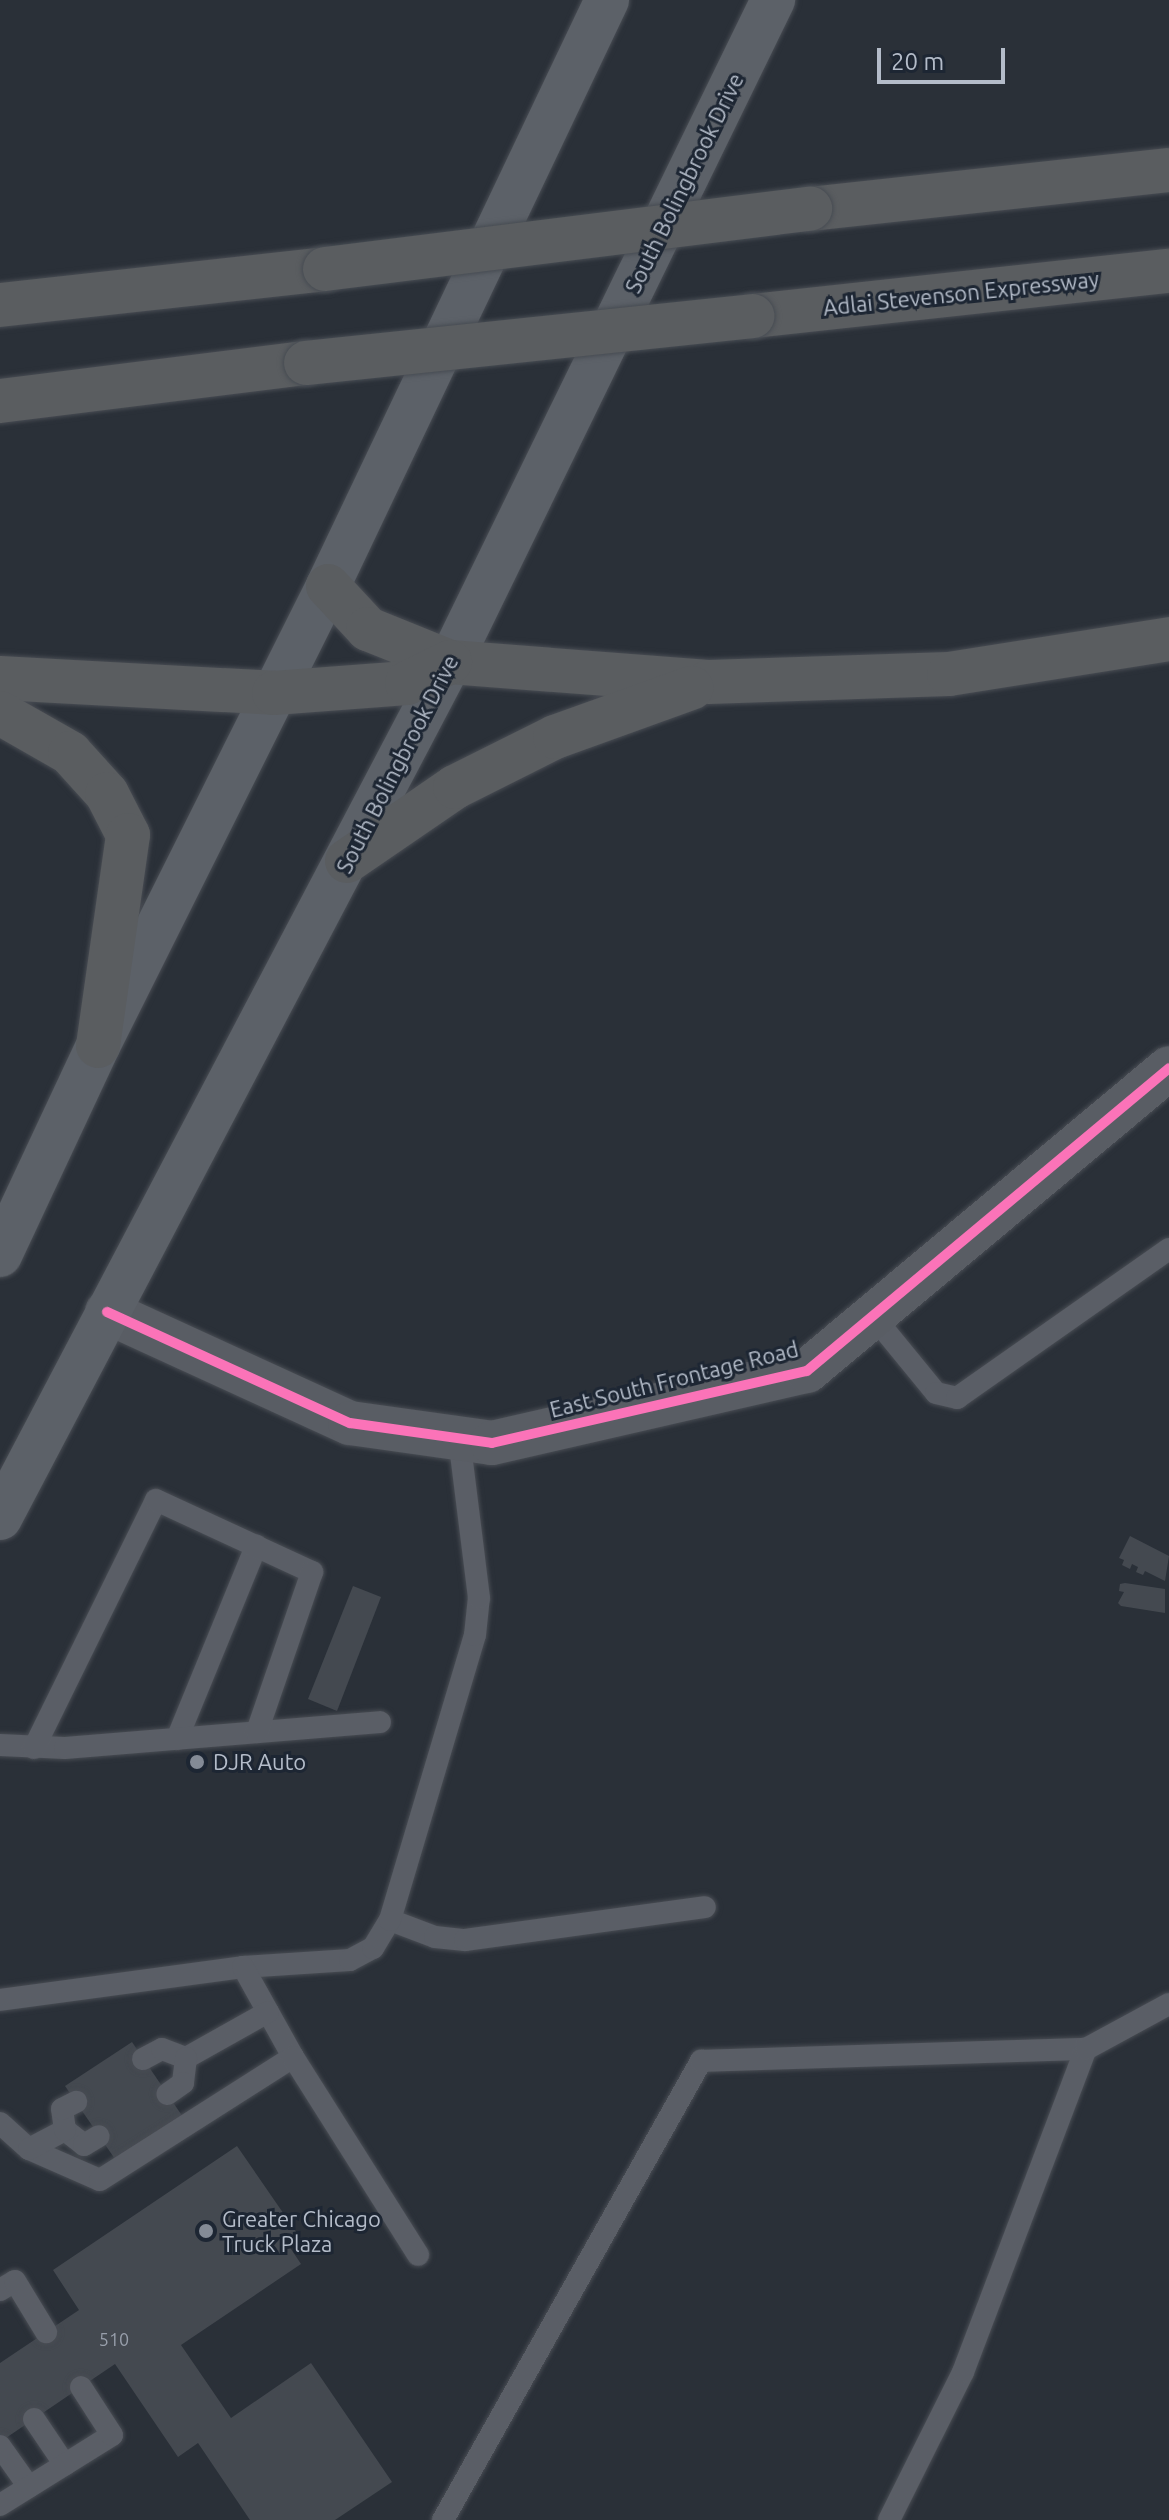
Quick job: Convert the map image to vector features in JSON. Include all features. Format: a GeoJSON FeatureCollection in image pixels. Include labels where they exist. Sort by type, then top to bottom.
{"type":"FeatureCollection","features":[{"type":"Feature","properties":{"kind":"highway"},"geometry":{"type":"LineString","coordinates":[[0,305],[325,269],[810,209],[1169,170]]}},
{"type":"Feature","properties":{"kind":"highway","name":"Adlai Stevenson Expressway"},"geometry":{"type":"LineString","coordinates":[[0,401],[306,363],[1169,271]]}},
{"type":"Feature","properties":{"kind":"highway"},"geometry":{"type":"LineString","coordinates":[[328,586],[368,629],[450,662],[708,682],[949,674],[1169,639]]}},
{"type":"Feature","properties":{"kind":"highway"},"geometry":{"type":"LineString","coordinates":[[0,678],[274,693],[407,683],[450,662]]}},
{"type":"Feature","properties":{"kind":"highway"},"geometry":{"type":"LineString","coordinates":[[347,861],[455,787],[555,737],[708,682]]}},
{"type":"Feature","properties":{"kind":"highway"},"geometry":{"type":"LineString","coordinates":[[0,713],[70,753],[107,794],[128,835],[98,1046]]}},
{"type":"Feature","properties":{"kind":"main road"},"geometry":{"type":"LineString","coordinates":[[0,1255],[98,1046],[328,586],[607,0]]}},
{"type":"Feature","properties":{"kind":"main road","name":"South Bolingbrook Drive"},"geometry":{"type":"LineString","coordinates":[[0,1518],[450,662],[773,0]]}},
{"type":"Feature","properties":{"kind":"street","name":"East South Frontage Road"},"geometry":{"type":"LineString","coordinates":[[107,1312],[350,1423],[492,1443],[807,1371],[1169,1068]]}},
{"type":"Feature","properties":{"kind":"lane"},"geometry":{"type":"LineString","coordinates":[[873,1316],[936,1393],[957,1398],[1169,1249]]}},
{"type":"Feature","properties":{"kind":"lane"},"geometry":{"type":"LineString","coordinates":[[0,2000],[243,1967],[350,1960],[373,1948],[390,1920],[475,1635],[479,1598],[459,1438]]}},
{"type":"Feature","properties":{"kind":"lane"},"geometry":{"type":"LineString","coordinates":[[34,1748],[156,1500],[312,1572],[257,1732]]}},
{"type":"Feature","properties":{"kind":"lane"},"geometry":{"type":"LineString","coordinates":[[177,1739],[256,1546]]}},
{"type":"Feature","properties":{"kind":"lane"},"geometry":{"type":"LineString","coordinates":[[0,1745],[34,1748],[380,1722]]}},
{"type":"Feature","properties":{"kind":"lane"},"geometry":{"type":"LineString","coordinates":[[390,1920],[435,1937],[465,1940],[705,1907]]}},
{"type":"Feature","properties":{"kind":"lane"},"geometry":{"type":"LineString","coordinates":[[243,1967],[293,2057],[418,2255]]}},
{"type":"Feature","properties":{"kind":"lane"},"geometry":{"type":"LineString","coordinates":[[443,2520],[701,2061],[1086,2049],[1169,2004]]}},
{"type":"Feature","properties":{"kind":"lane"},"geometry":{"type":"LineString","coordinates":[[143,2059],[162,2049],[186,2058],[268,2012]]}},
{"type":"Feature","properties":{"kind":"lane"},"geometry":{"type":"LineString","coordinates":[[889,2520],[963,2372],[1086,2049]]}},
{"type":"Feature","properties":{"kind":"lane"},"geometry":{"type":"LineString","coordinates":[[0,2123],[29,2149],[100,2180],[293,2057]]}},
{"type":"Feature","properties":{"kind":"lane"},"geometry":{"type":"LineString","coordinates":[[167,2094],[183,2083],[186,2058]]}},
{"type":"Feature","properties":{"kind":"lane"},"geometry":{"type":"LineString","coordinates":[[76,2102],[62,2109],[65,2130],[84,2145],[99,2136]]}},
{"type":"Feature","properties":{"kind":"lane"},"geometry":{"type":"LineString","coordinates":[[29,2149],[65,2130]]}},
{"type":"Feature","properties":{"kind":"lane"},"geometry":{"type":"LineString","coordinates":[[0,2290],[15,2281],[46,2332]]}},
{"type":"Feature","properties":{"kind":"lane"},"geometry":{"type":"LineString","coordinates":[[0,2505],[112,2435],[81,2387]]}},
{"type":"Feature","properties":{"kind":"lane"},"geometry":{"type":"LineString","coordinates":[[34,2419],[65,2465]]}},
{"type":"Feature","properties":{"kind":"lane"},"geometry":{"type":"LineString","coordinates":[[0,2446],[29,2487]]}},
{"type":"Feature","properties":{"kind":"building"},"geometry":{"type":"Polygon","coordinates":[[[1130,1536],[1169,1556],[1165,1581],[1145,1571],[1143,1575],[1136,1572],[1138,1567],[1132,1564],[1130,1569],[1122,1565],[1124,1560],[1119,1558],[1130,1536]]]}},
{"type":"Feature","properties":{"kind":"building"},"geometry":{"type":"Polygon","coordinates":[[[1120,1584],[1165,1589],[1165,1613],[1121,1606],[1118,1603],[1124,1592],[1119,1591],[1120,1584]]]}},
{"type":"Feature","properties":{"kind":"building"},"geometry":{"type":"Polygon","coordinates":[[[353,1586],[381,1597],[337,1711],[308,1699],[353,1586]]]}},
{"type":"Feature","properties":{"kind":"building"},"geometry":{"type":"Polygon","coordinates":[[[132,2042],[185,2120],[119,2165],[65,2086],[132,2042]]]}},
{"type":"Feature","properties":{"kind":"building"},"geometry":{"type":"Polygon","coordinates":[[[237,2146],[297,2233],[285,2240],[301,2264],[181,2345],[231,2418],[311,2363],[392,2482],[335,2520],[250,2520],[198,2443],[178,2457],[115,2364],[0,2442],[0,2363],[79,2310],[53,2270],[237,2146]]]}},
{"type":"Feature","properties":{"kind":"cycle path"},"geometry":{"type":"LineString","coordinates":[[107,1312],[350,1423],[492,1443],[807,1371],[1169,1068]]}},
{"type":"Feature","properties":{"kind":"place","name":"DJR Auto"},"geometry":{"type":"Point","coordinates":[197,1762]}},
{"type":"Feature","properties":{"kind":"place","name":"Greater Chicago Truck Plaza"},"geometry":{"type":"Point","coordinates":[206,2231]}}]}
